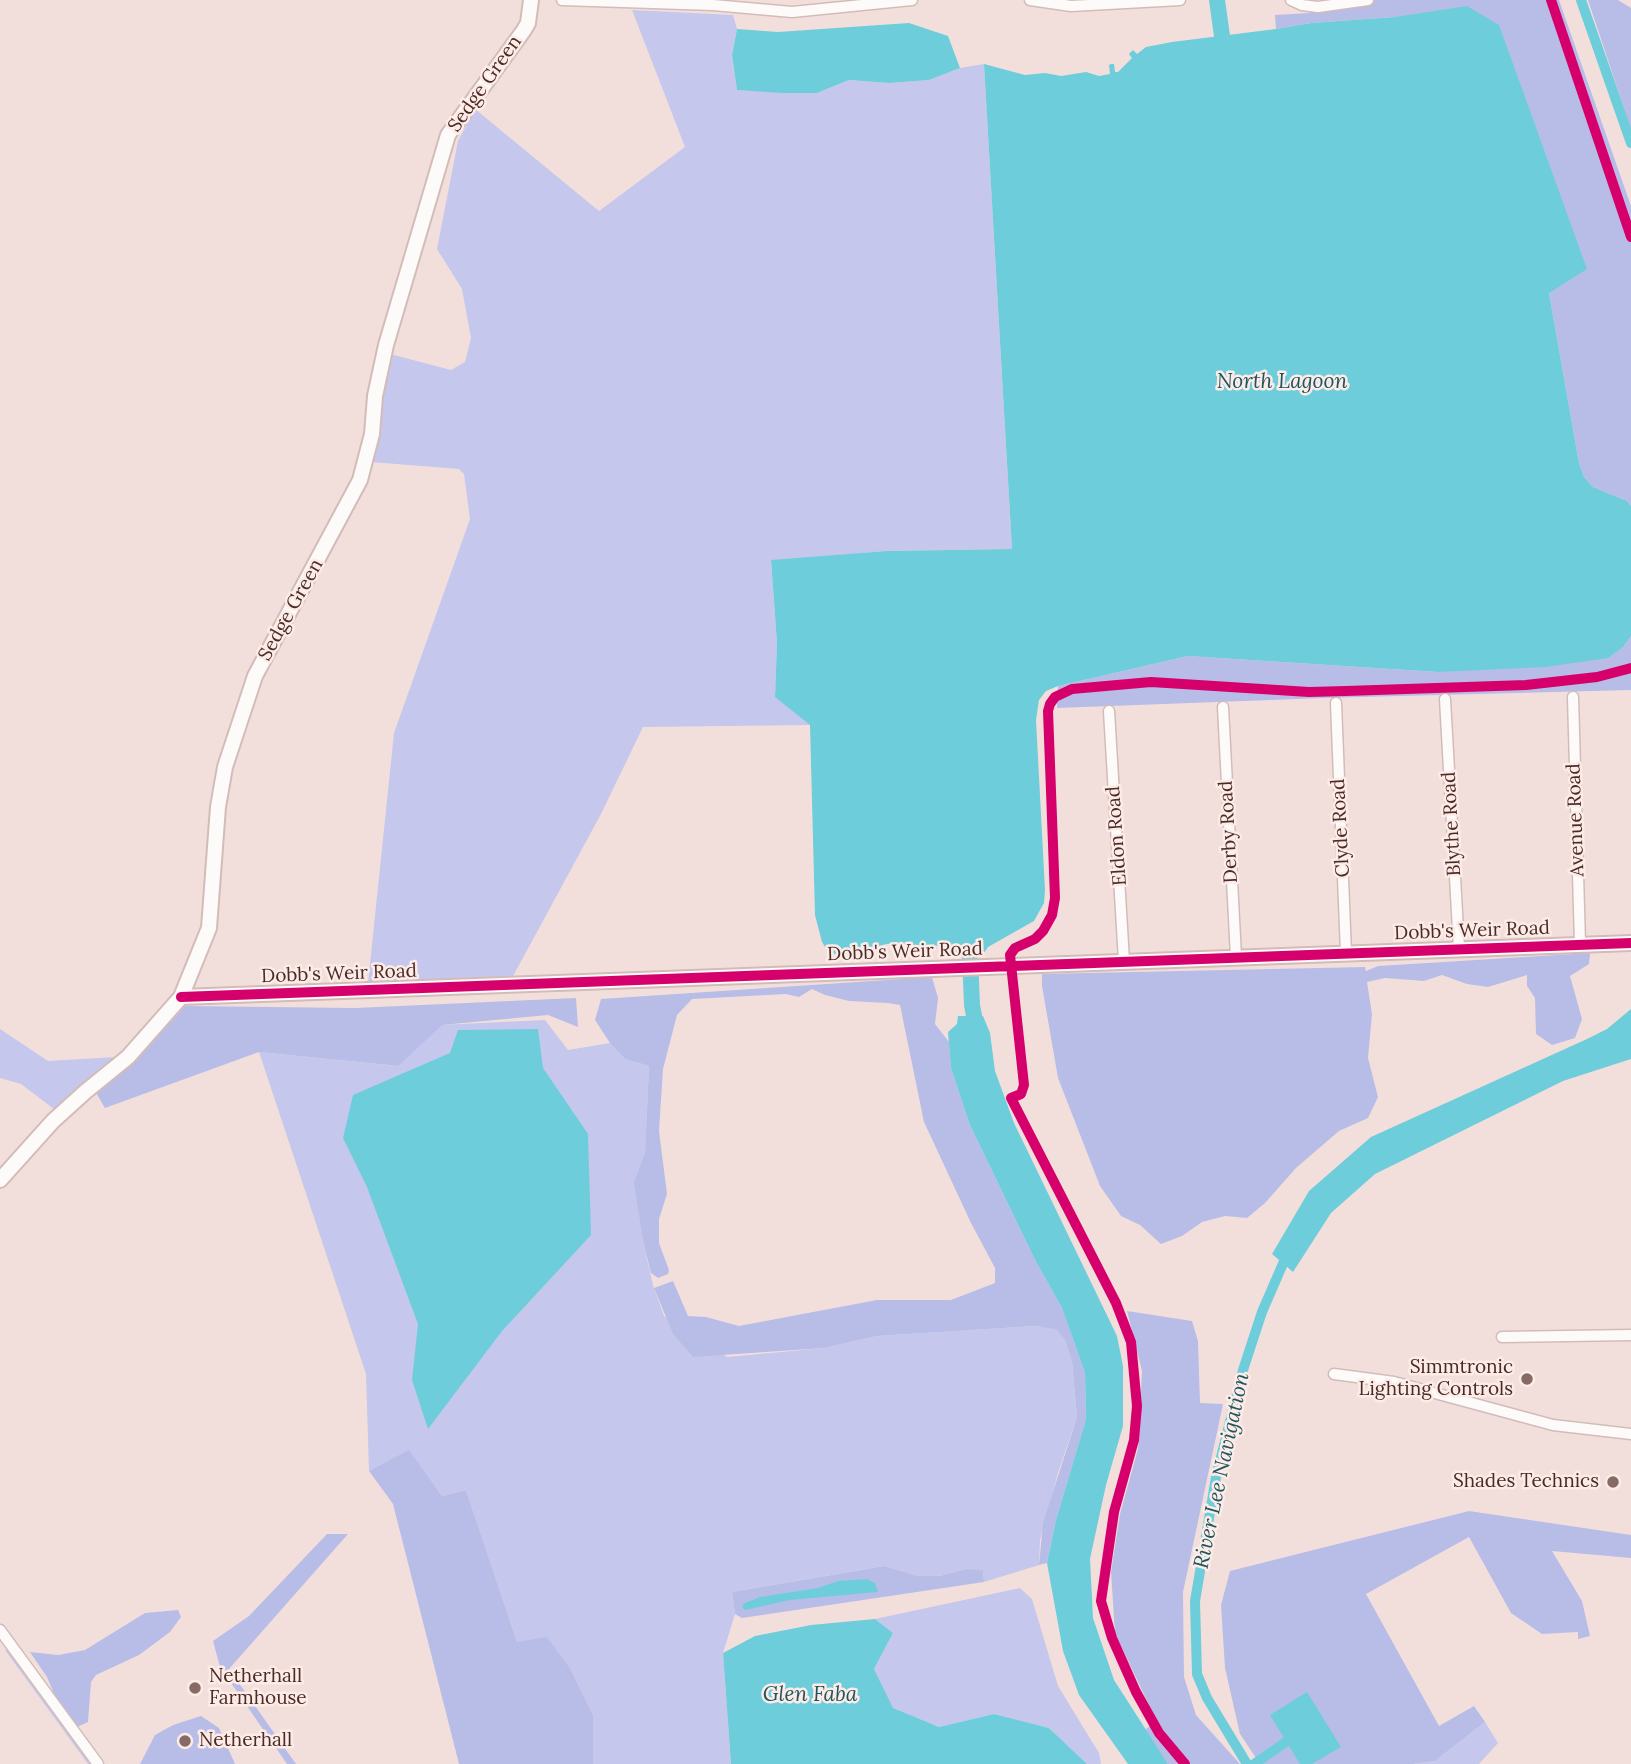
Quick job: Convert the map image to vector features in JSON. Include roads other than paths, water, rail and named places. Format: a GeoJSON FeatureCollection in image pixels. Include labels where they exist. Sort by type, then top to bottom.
{"type":"FeatureCollection","features":[{"type":"Feature","properties":{"kind":"street","name":"Sedge Green"},"geometry":{"type":"LineString","coordinates":[[0,1180],[53,1121],[128,1057],[181,997],[209,928],[218,807],[225,767],[255,676],[360,481],[372,434],[375,396],[386,345],[447,135],[524,30],[528,23],[531,0]]}},
{"type":"Feature","properties":{"kind":"street"},"geometry":{"type":"LineString","coordinates":[[562,0],[713,5],[792,12],[912,0]]}},
{"type":"Feature","properties":{"kind":"street"},"geometry":{"type":"LineString","coordinates":[[1030,0],[1071,6],[1181,0]]}},
{"type":"Feature","properties":{"kind":"street"},"geometry":{"type":"LineString","coordinates":[[1291,0],[1318,7],[1368,0]]}},
{"type":"Feature","properties":{"kind":"street","name":"Avenue Road"},"geometry":{"type":"LineString","coordinates":[[1573,696],[1580,944]]}},
{"type":"Feature","properties":{"kind":"street","name":"Blythe Road"},"geometry":{"type":"LineString","coordinates":[[1445,699],[1459,948]]}},
{"type":"Feature","properties":{"kind":"street","name":"Clyde Road"},"geometry":{"type":"LineString","coordinates":[[1336,704],[1346,953]]}},
{"type":"Feature","properties":{"kind":"street","name":"Derby Road"},"geometry":{"type":"LineString","coordinates":[[1223,708],[1236,957]]}},
{"type":"Feature","properties":{"kind":"street","name":"Eldon Road"},"geometry":{"type":"LineString","coordinates":[[1109,711],[1124,961]]}},
{"type":"Feature","properties":{"kind":"street","name":"Dobb's Weir Road"},"geometry":{"type":"LineString","coordinates":[[181,997],[1631,943]]}},
{"type":"Feature","properties":{"kind":"street"},"geometry":{"type":"LineString","coordinates":[[1503,1337],[1631,1335]]}},
{"type":"Feature","properties":{"kind":"street"},"geometry":{"type":"LineString","coordinates":[[1334,1374],[1394,1382],[1553,1425],[1631,1434]]}},
{"type":"Feature","properties":{"kind":"street"},"geometry":{"type":"LineString","coordinates":[[0,1630],[98,1764]]}},
{"type":"Feature","properties":{"kind":"water","name":"North Lagoon"},"geometry":{"type":"Polygon","coordinates":[[[1467,6],[1499,25],[1587,269],[1549,293],[1579,463],[1584,477],[1593,487],[1627,501],[1631,506],[1631,636],[1624,646],[1608,658],[1546,667],[1438,672],[1188,656],[1058,686],[1046,691],[1039,700],[1036,720],[1045,890],[1044,903],[1034,921],[988,947],[982,956],[956,957],[947,946],[887,944],[844,954],[827,950],[822,942],[815,915],[810,725],[775,697],[777,643],[771,560],[887,551],[1012,549],[984,64],[1025,75],[1045,73],[1061,76],[1086,72],[1099,76],[1110,74],[1111,64],[1114,64],[1115,72],[1118,72],[1132,58],[1129,54],[1133,50],[1137,54],[1146,47],[1172,42],[1311,23],[1395,17],[1467,6]]]}},
{"type":"Feature","properties":{"kind":"water"},"geometry":{"type":"Polygon","coordinates":[[[909,23],[948,36],[960,68],[929,80],[890,83],[849,80],[817,93],[737,90],[732,55],[737,29],[778,32],[909,23]]]}},
{"type":"Feature","properties":{"kind":"water"},"geometry":{"type":"Polygon","coordinates":[[[1631,1009],[1631,1059],[1563,1081],[1375,1174],[1331,1213],[1293,1272],[1272,1254],[1309,1191],[1371,1137],[1587,1039],[1607,1029],[1631,1009]]]}},
{"type":"Feature","properties":{"kind":"water"},"geometry":{"type":"Polygon","coordinates":[[[958,1016],[968,1016],[970,1019],[983,1016],[990,1033],[995,1071],[1014,1123],[1117,1336],[1123,1366],[1123,1426],[1106,1485],[1090,1559],[1093,1618],[1114,1680],[1168,1764],[1128,1764],[1079,1695],[1063,1651],[1047,1563],[1056,1520],[1086,1419],[1085,1373],[1062,1308],[1035,1260],[969,1123],[951,1068],[948,1032],[957,1024],[958,1016]]]}},
{"type":"Feature","properties":{"kind":"water"},"geometry":{"type":"Polygon","coordinates":[[[538,1029],[543,1068],[588,1134],[591,1235],[502,1331],[428,1429],[412,1380],[418,1324],[367,1187],[343,1138],[353,1095],[450,1053],[458,1030],[538,1029]]]}},
{"type":"Feature","properties":{"kind":"water"},"geometry":{"type":"Polygon","coordinates":[[[867,1579],[875,1583],[878,1592],[790,1600],[745,1610],[742,1606],[760,1597],[818,1588],[838,1581],[867,1579]]]}},
{"type":"Feature","properties":{"kind":"water","name":"Glen Faba"},"geometry":{"type":"Polygon","coordinates":[[[875,1619],[893,1633],[874,1669],[893,1708],[939,1727],[994,1714],[1049,1728],[1087,1764],[731,1764],[723,1653],[755,1636],[811,1625],[875,1619]]]}},
{"type":"Feature","properties":{"kind":"water"},"geometry":{"type":"Polygon","coordinates":[[[1307,1692],[1341,1747],[1312,1764],[1300,1764],[1270,1715],[1307,1692]]]}},
{"type":"Feature","properties":{"kind":"waterway"},"geometry":{"type":"LineString","coordinates":[[1217,0],[1222,36]]}},
{"type":"Feature","properties":{"kind":"waterway","name":"River Lee Navigation"},"geometry":{"type":"LineString","coordinates":[[1581,0],[1631,143]]}},
{"type":"Feature","properties":{"kind":"waterway"},"geometry":{"type":"LineString","coordinates":[[970,957],[972,1005],[978,1037]]}},
{"type":"Feature","properties":{"kind":"waterway","name":"River Lee Navigation"},"geometry":{"type":"LineString","coordinates":[[1247,1764],[1207,1698],[1197,1674],[1195,1601],[1216,1477],[1243,1370],[1262,1312],[1288,1252]]}},
{"type":"Feature","properties":{"kind":"waterway","name":"River Lee Navigation"},"geometry":{"type":"LineString","coordinates":[[1254,1764],[1286,1742]]}},
{"type":"Feature","properties":{"kind":"place","name":"Simmtronic Lighting Controls"},"geometry":{"type":"Point","coordinates":[1527,1379]}},
{"type":"Feature","properties":{"kind":"place","name":"Shades Technics"},"geometry":{"type":"Point","coordinates":[1613,1482]}},
{"type":"Feature","properties":{"kind":"place","name":"Netherhall Farmhouse"},"geometry":{"type":"Point","coordinates":[195,1688]}},
{"type":"Feature","properties":{"kind":"place","name":"Netherhall"},"geometry":{"type":"Point","coordinates":[185,1741]}}]}
